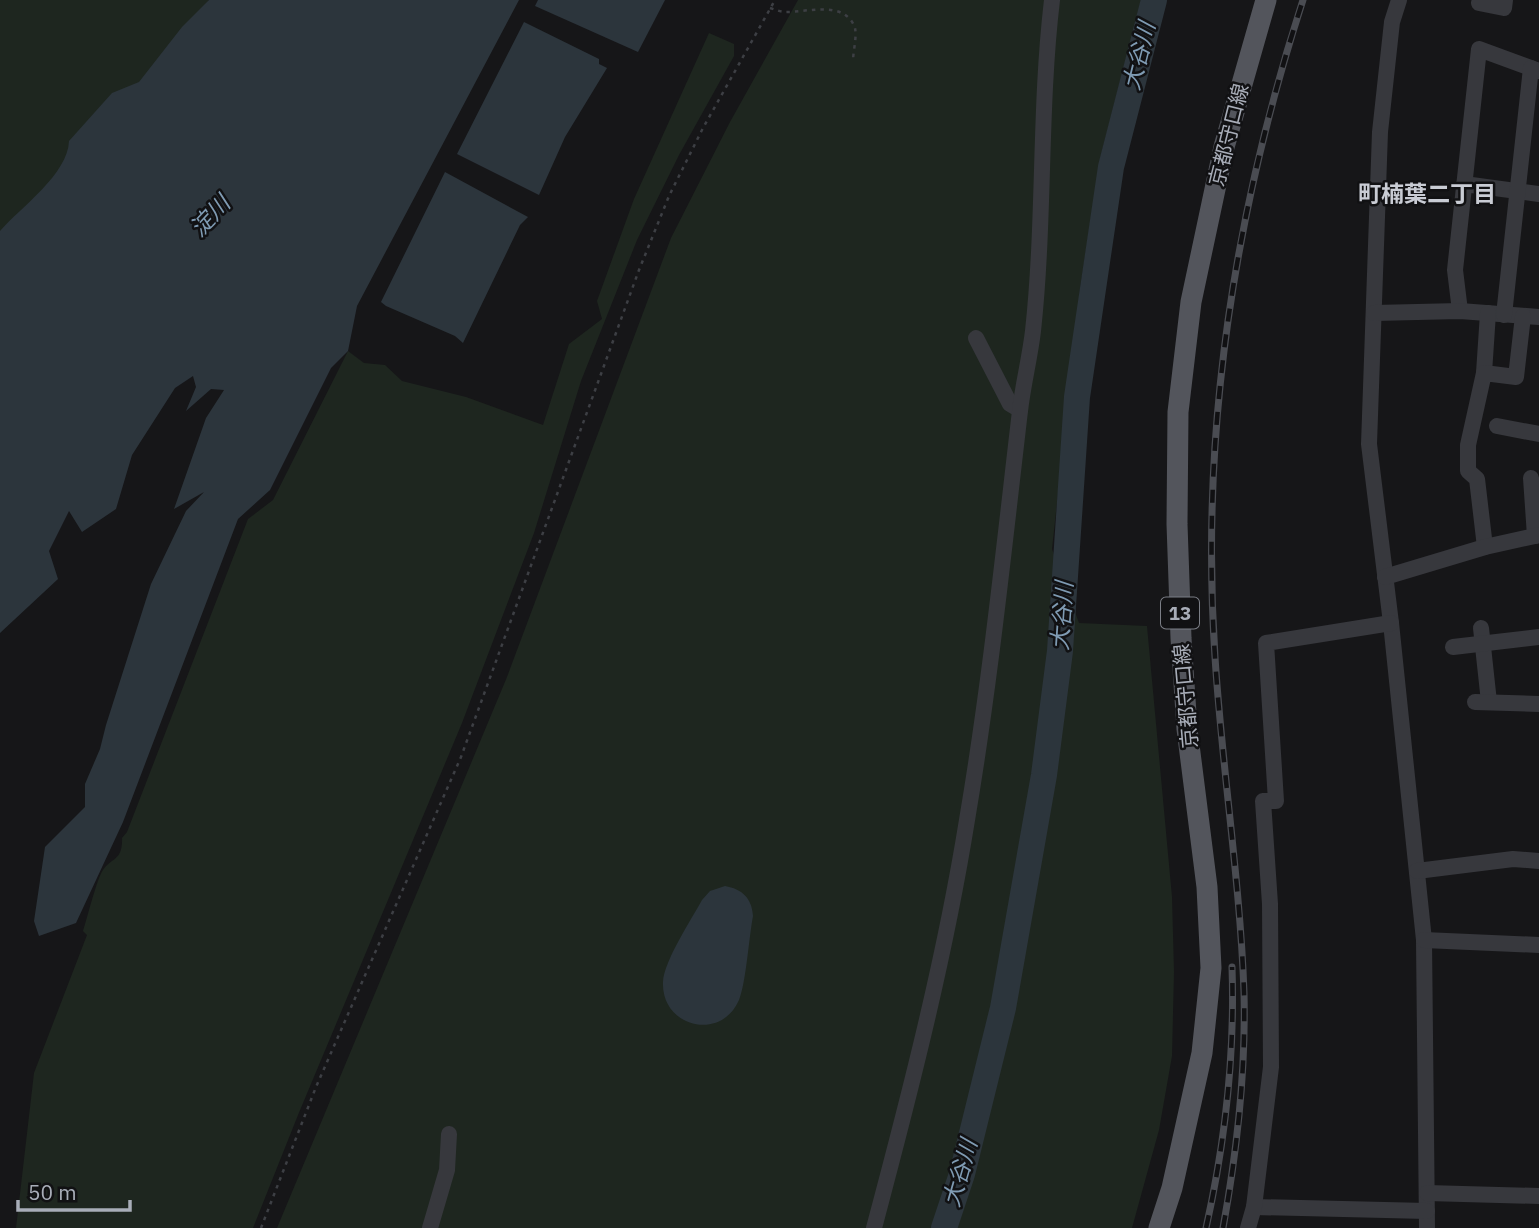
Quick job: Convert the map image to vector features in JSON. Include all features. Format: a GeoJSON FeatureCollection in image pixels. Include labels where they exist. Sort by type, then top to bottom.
{"type":"FeatureCollection","features":[{"type":"Feature","properties":{"kind":"main road","name":"京都守口線"},"geometry":{"type":"LineString","coordinates":[[1159,1228],[1172,1188],[1202,1054],[1211,968],[1206,875],[1187,729],[1182,651],[1177,524],[1178,412],[1191,302],[1224,147],[1266,0]]}},
{"type":"Feature","properties":{"kind":"street"},"geometry":{"type":"LineString","coordinates":[[874,1228],[925,1026],[968,820],[990,664],[1020,410],[1033,335],[1041,245],[1042,105],[1052,0]]}},
{"type":"Feature","properties":{"kind":"street"},"geometry":{"type":"LineString","coordinates":[[1399,0],[1392,22],[1380,132],[1369,444],[1391,623],[1424,940],[1427,1228]]}},
{"type":"Feature","properties":{"kind":"street"},"geometry":{"type":"LineString","coordinates":[[1479,4],[1504,8],[1505,0]]}},
{"type":"Feature","properties":{"kind":"street"},"geometry":{"type":"LineString","coordinates":[[1460,311],[1455,270],[1479,49],[1535,70],[1518,191],[1496,314],[1468,445],[1468,471],[1477,479],[1485,547]]}},
{"type":"Feature","properties":{"kind":"street"},"geometry":{"type":"LineString","coordinates":[[1464,184],[1539,194]]}},
{"type":"Feature","properties":{"kind":"street"},"geometry":{"type":"LineString","coordinates":[[1374,313],[1460,311],[1531,317],[1516,377],[1484,373]]}},
{"type":"Feature","properties":{"kind":"street"},"geometry":{"type":"LineString","coordinates":[[976,338],[1010,404],[1020,410]]}},
{"type":"Feature","properties":{"kind":"street"},"geometry":{"type":"LineString","coordinates":[[1508,423],[1539,433]]}},
{"type":"Feature","properties":{"kind":"street"},"geometry":{"type":"LineString","coordinates":[[1385,577],[1485,547],[1537,536],[1531,478]]}},
{"type":"Feature","properties":{"kind":"street"},"geometry":{"type":"LineString","coordinates":[[1248,1228],[1254,1207],[1271,1067],[1270,904],[1263,802],[1276,802],[1266,643],[1391,623]]}},
{"type":"Feature","properties":{"kind":"street"},"geometry":{"type":"LineString","coordinates":[[1453,647],[1482,636],[1539,637]]}},
{"type":"Feature","properties":{"kind":"street"},"geometry":{"type":"LineString","coordinates":[[1482,636],[1482,702],[1539,704]]}},
{"type":"Feature","properties":{"kind":"street"},"geometry":{"type":"LineString","coordinates":[[1417,871],[1513,859],[1539,861]]}},
{"type":"Feature","properties":{"kind":"street"},"geometry":{"type":"LineString","coordinates":[[1424,940],[1539,945]]}},
{"type":"Feature","properties":{"kind":"street"},"geometry":{"type":"LineString","coordinates":[[429,1228],[447,1170],[449,1134]]}},
{"type":"Feature","properties":{"kind":"street"},"geometry":{"type":"LineString","coordinates":[[1427,1194],[1539,1196]]}},
{"type":"Feature","properties":{"kind":"street"},"geometry":{"type":"LineString","coordinates":[[1254,1207],[1427,1211]]}},
{"type":"Feature","properties":{"kind":"path"},"geometry":{"type":"LineString","coordinates":[[261,1228],[316,1087],[461,757],[634,284],[669,196],[703,128],[775,0]]}},
{"type":"Feature","properties":{"kind":"path"},"geometry":{"type":"LineString","coordinates":[[771,8],[783,12],[822,7],[834,9],[847,17],[855,28],[853,61]]}},
{"type":"Feature","properties":{"kind":"shaded area"},"geometry":{"type":"Polygon","coordinates":[[[0,0],[209,0],[0,261],[0,0]]]}},
{"type":"Feature","properties":{"kind":"shaded area"},"geometry":{"type":"Polygon","coordinates":[[[798,0],[1141,0],[1100,159],[1080,289],[1052,549],[1079,623],[1147,626],[1172,897],[1172,1056],[1159,1130],[1132,1228],[277,1228],[507,677],[671,238],[730,122],[798,0]]]}},
{"type":"Feature","properties":{"kind":"shaded area"},"geometry":{"type":"Polygon","coordinates":[[[709,33],[734,44],[734,56],[679,155],[637,240],[581,381],[534,533],[462,723],[253,1228],[16,1228],[34,1073],[87,935],[83,931],[98,881],[106,866],[121,851],[122,838],[127,832],[248,519],[273,500],[348,351],[364,363],[385,365],[402,381],[466,397],[543,425],[569,344],[602,319],[597,301],[634,199],[709,33]]]}},
{"type":"Feature","properties":{"kind":"water","name":"淀川"},"geometry":{"type":"Polygon","coordinates":[[[209,0],[519,0],[357,306],[348,351],[331,368],[270,490],[238,519],[123,822],[76,923],[39,936],[34,921],[45,847],[85,807],[85,784],[100,749],[151,584],[186,511],[204,492],[174,509],[206,418],[224,390],[211,389],[186,411],[196,387],[193,376],[175,388],[132,455],[116,509],[82,532],[69,511],[49,551],[58,579],[0,633],[0,231],[52,178],[67,153],[69,141],[112,93],[139,82],[182,27],[209,0]]]}},
{"type":"Feature","properties":{"kind":"water"},"geometry":{"type":"Polygon","coordinates":[[[538,0],[665,0],[638,52],[535,6],[538,0]]]}},
{"type":"Feature","properties":{"kind":"water"},"geometry":{"type":"Polygon","coordinates":[[[524,22],[599,59],[599,64],[607,68],[565,137],[539,195],[457,154],[524,22]]]}},
{"type":"Feature","properties":{"kind":"water"},"geometry":{"type":"Polygon","coordinates":[[[445,172],[528,217],[520,225],[463,343],[455,336],[381,302],[445,172]]]}},
{"type":"Feature","properties":{"kind":"water"},"geometry":{"type":"Polygon","coordinates":[[[725,886],[745,895],[751,904],[753,916],[741,992],[730,1013],[719,1021],[707,1025],[694,1024],[681,1019],[671,1010],[665,997],[665,973],[702,900],[710,891],[725,886]]]}},
{"type":"Feature","properties":{"kind":"waterway","name":"大谷川"},"geometry":{"type":"LineString","coordinates":[[944,1228],[962,1174],[1003,1008],[1044,775],[1060,651],[1077,397],[1111,167],[1154,0]]}},
{"type":"Feature","properties":{"kind":"railway"},"geometry":{"type":"LineString","coordinates":[[1223,1228],[1240,1111],[1244,992],[1239,908],[1215,657],[1212,573],[1218,407],[1241,242],[1258,161],[1303,0]]}},
{"type":"Feature","properties":{"kind":"railway"},"geometry":{"type":"LineString","coordinates":[[1206,1228],[1227,1099],[1232,1033],[1232,967]]}},
{"type":"Feature","properties":{"kind":"district","name":"町楠葉二丁目"},"geometry":{"type":"Point","coordinates":[1427,194]}}]}
